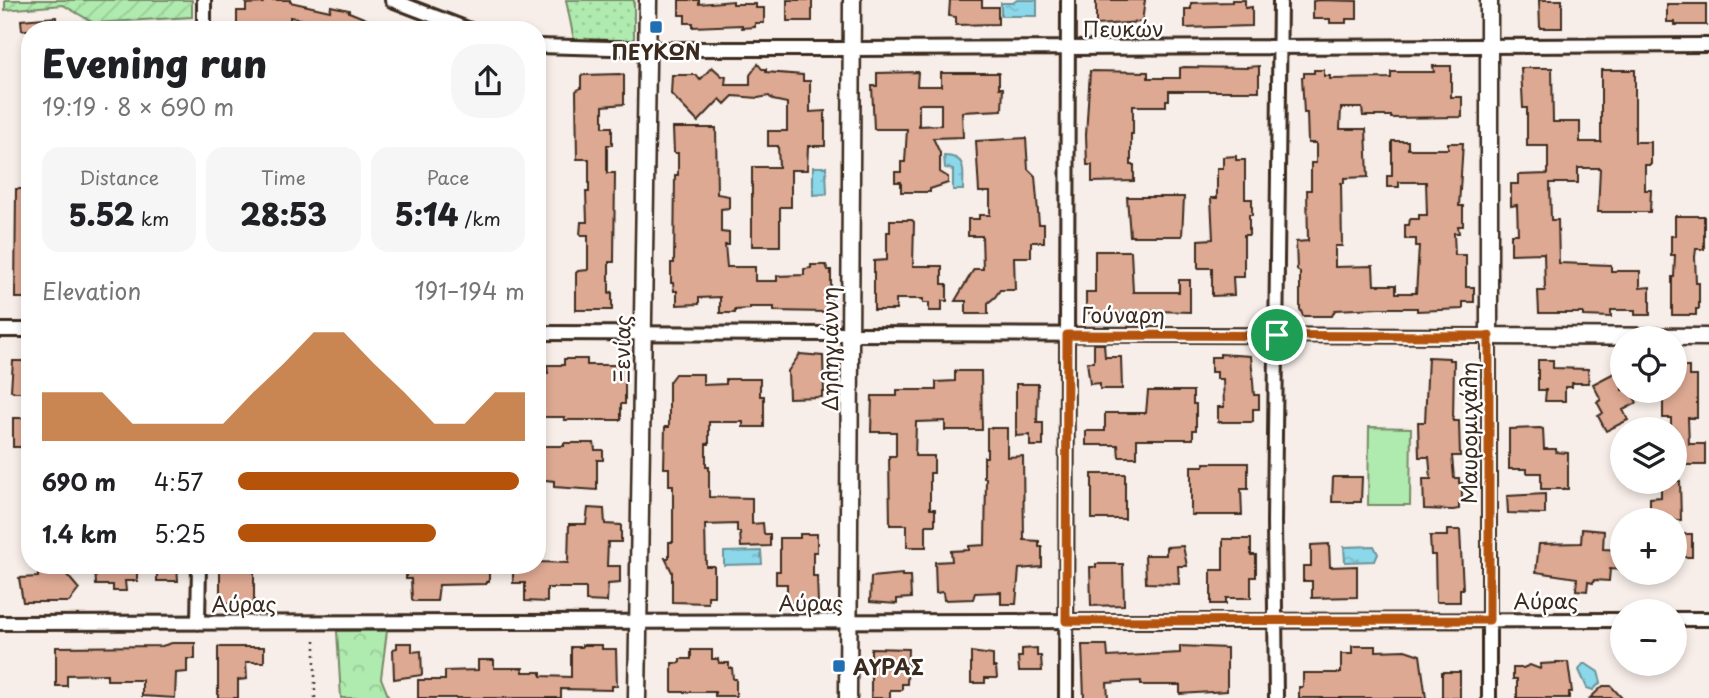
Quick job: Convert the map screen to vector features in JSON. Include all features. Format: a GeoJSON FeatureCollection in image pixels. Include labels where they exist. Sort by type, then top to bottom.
{"type":"FeatureCollection","features":[{"type":"Feature","properties":{"kind":"street"},"geometry":{"type":"LineString","coordinates":[[204,0],[204,21]]}},
{"type":"Feature","properties":{"kind":"street"},"geometry":{"type":"LineString","coordinates":[[392,0],[447,21]]}},
{"type":"Feature","properties":{"kind":"street","name":"Ξενίας"},"geometry":{"type":"LineString","coordinates":[[637,698],[648,0]]}},
{"type":"Feature","properties":{"kind":"street","name":"Δηληγιάννη"},"geometry":{"type":"LineString","coordinates":[[848,698],[852,0]]}},
{"type":"Feature","properties":{"kind":"street"},"geometry":{"type":"LineString","coordinates":[[1066,698],[1069,0]]}},
{"type":"Feature","properties":{"kind":"street"},"geometry":{"type":"LineString","coordinates":[[1276,698],[1274,522],[1280,0]]}},
{"type":"Feature","properties":{"kind":"street","name":"Μαυρομιχάλη"},"geometry":{"type":"LineString","coordinates":[[1489,0],[1489,698]]}},
{"type":"Feature","properties":{"kind":"street","name":"Πευκών"},"geometry":{"type":"LineString","coordinates":[[546,46],[851,49],[1709,45]]}},
{"type":"Feature","properties":{"kind":"street"},"geometry":{"type":"LineString","coordinates":[[0,330],[21,330]]}},
{"type":"Feature","properties":{"kind":"street","name":"Γούναρη"},"geometry":{"type":"LineString","coordinates":[[546,332],[1709,337]]}},
{"type":"Feature","properties":{"kind":"street"},"geometry":{"type":"LineString","coordinates":[[198,622],[199,574]]}},
{"type":"Feature","properties":{"kind":"street","name":"Αύρας"},"geometry":{"type":"LineString","coordinates":[[0,623],[1610,620]]}},
{"type":"Feature","properties":{"kind":"street"},"geometry":{"type":"LineString","coordinates":[[1687,620],[1709,620]]}},
{"type":"Feature","properties":{"kind":"path"},"geometry":{"type":"LineString","coordinates":[[315,622],[315,698]]}},
{"type":"Feature","properties":{"kind":"green space"},"geometry":{"type":"Polygon","coordinates":[[[5,0],[192,0],[192,17],[127,21],[91,21],[63,5],[5,10],[5,0]]]}},
{"type":"Feature","properties":{"kind":"green space"},"geometry":{"type":"Polygon","coordinates":[[[566,0],[634,0],[634,40],[574,40],[566,0]]]}},
{"type":"Feature","properties":{"kind":"green space"},"geometry":{"type":"Polygon","coordinates":[[[1369,427],[1411,428],[1410,505],[1368,505],[1369,427]]]}},
{"type":"Feature","properties":{"kind":"green space"},"geometry":{"type":"Polygon","coordinates":[[[337,631],[387,631],[381,678],[389,698],[341,698],[337,631]]]}},
{"type":"Feature","properties":{"kind":"water"},"geometry":{"type":"Polygon","coordinates":[[[1017,0],[1037,0],[1037,16],[1001,16],[1001,3],[1013,3],[1017,0]]]}},
{"type":"Feature","properties":{"kind":"water"},"geometry":{"type":"Polygon","coordinates":[[[944,156],[961,162],[963,190],[953,190],[953,170],[945,168],[944,156]]]}},
{"type":"Feature","properties":{"kind":"water"},"geometry":{"type":"Polygon","coordinates":[[[813,167],[826,167],[827,194],[813,195],[813,167]]]}},
{"type":"Feature","properties":{"kind":"water"},"geometry":{"type":"Polygon","coordinates":[[[1374,546],[1378,554],[1375,561],[1345,562],[1344,547],[1374,546]]]}},
{"type":"Feature","properties":{"kind":"water"},"geometry":{"type":"Polygon","coordinates":[[[761,551],[762,564],[724,565],[724,552],[761,551]]]}},
{"type":"Feature","properties":{"kind":"water"},"geometry":{"type":"Polygon","coordinates":[[[1583,664],[1598,672],[1601,682],[1593,690],[1587,688],[1579,670],[1583,664]]]}},
{"type":"Feature","properties":{"kind":"building"},"geometry":{"type":"Polygon","coordinates":[[[263,0],[290,0],[330,11],[331,6],[349,10],[371,21],[310,21],[290,17],[290,21],[237,21],[237,11],[246,11],[246,4],[263,3],[263,0]]]}},
{"type":"Feature","properties":{"kind":"building"},"geometry":{"type":"Polygon","coordinates":[[[679,0],[699,0],[699,4],[733,1],[733,4],[756,4],[756,8],[764,8],[764,23],[742,28],[742,25],[693,27],[693,23],[685,23],[685,15],[679,15],[679,0]]]}},
{"type":"Feature","properties":{"kind":"building"},"geometry":{"type":"Polygon","coordinates":[[[787,0],[812,0],[812,21],[787,21],[787,0]]]}},
{"type":"Feature","properties":{"kind":"building"},"geometry":{"type":"Polygon","coordinates":[[[950,0],[982,0],[982,7],[998,7],[998,24],[956,25],[956,17],[949,16],[950,0]]]}},
{"type":"Feature","properties":{"kind":"building"},"geometry":{"type":"Polygon","coordinates":[[[1096,0],[1145,0],[1142,22],[1096,25],[1096,0]]]}},
{"type":"Feature","properties":{"kind":"building"},"geometry":{"type":"Polygon","coordinates":[[[1245,0],[1245,8],[1252,7],[1252,26],[1185,28],[1185,9],[1191,9],[1191,3],[1245,0]]]}},
{"type":"Feature","properties":{"kind":"building"},"geometry":{"type":"Polygon","coordinates":[[[1539,0],[1562,0],[1562,28],[1540,28],[1539,0]]]}},
{"type":"Feature","properties":{"kind":"building"},"geometry":{"type":"Polygon","coordinates":[[[1313,1],[1357,1],[1357,19],[1346,19],[1346,23],[1330,23],[1330,19],[1313,19],[1313,1]]]}},
{"type":"Feature","properties":{"kind":"building"},"geometry":{"type":"Polygon","coordinates":[[[1667,4],[1706,4],[1706,25],[1675,25],[1675,22],[1667,22],[1667,4]]]}},
{"type":"Feature","properties":{"kind":"building"},"geometry":{"type":"Polygon","coordinates":[[[56,17],[56,21],[21,21],[56,17]]]}},
{"type":"Feature","properties":{"kind":"building"},"geometry":{"type":"Polygon","coordinates":[[[758,64],[762,69],[766,69],[766,72],[803,75],[803,81],[810,81],[810,112],[825,111],[825,146],[808,146],[807,170],[791,170],[791,207],[780,207],[780,246],[752,246],[752,167],[779,167],[778,146],[768,146],[768,131],[787,131],[787,103],[773,100],[769,96],[733,96],[725,104],[720,99],[698,122],[671,94],[672,75],[696,75],[700,80],[712,67],[722,76],[726,76],[725,85],[750,85],[750,75],[758,64]]]}},
{"type":"Feature","properties":{"kind":"building"},"geometry":{"type":"Polygon","coordinates":[[[1259,66],[1259,91],[1169,91],[1166,106],[1133,106],[1131,165],[1134,165],[1134,181],[1092,182],[1092,165],[1087,165],[1086,135],[1090,71],[1148,72],[1148,78],[1180,78],[1180,68],[1184,67],[1259,66]]]}},
{"type":"Feature","properties":{"kind":"building"},"geometry":{"type":"Polygon","coordinates":[[[1433,66],[1451,66],[1451,97],[1462,97],[1462,117],[1363,116],[1362,108],[1341,108],[1340,129],[1366,129],[1368,177],[1344,178],[1344,183],[1341,183],[1342,246],[1335,246],[1335,267],[1373,266],[1374,285],[1396,285],[1396,293],[1416,293],[1419,246],[1416,246],[1416,239],[1405,239],[1405,225],[1409,225],[1410,219],[1427,215],[1426,182],[1399,182],[1399,187],[1387,187],[1387,176],[1392,176],[1392,141],[1408,141],[1408,149],[1448,149],[1448,143],[1463,143],[1459,206],[1463,206],[1463,226],[1458,226],[1459,233],[1454,233],[1455,255],[1466,255],[1466,287],[1474,287],[1474,302],[1463,302],[1463,309],[1417,311],[1417,308],[1379,308],[1335,310],[1332,316],[1303,316],[1300,309],[1300,272],[1297,270],[1296,242],[1308,241],[1307,190],[1311,190],[1311,163],[1316,163],[1316,143],[1308,143],[1307,113],[1304,113],[1304,73],[1324,70],[1324,76],[1330,76],[1330,79],[1391,78],[1391,72],[1434,72],[1433,66]]]}},
{"type":"Feature","properties":{"kind":"building"},"geometry":{"type":"Polygon","coordinates":[[[1521,68],[1552,68],[1553,122],[1580,122],[1580,142],[1601,142],[1601,70],[1635,70],[1635,142],[1651,142],[1651,165],[1645,165],[1645,190],[1651,190],[1650,212],[1598,212],[1600,168],[1578,168],[1578,183],[1550,183],[1551,220],[1558,220],[1559,263],[1611,265],[1611,271],[1640,271],[1640,288],[1650,287],[1650,315],[1635,315],[1635,310],[1611,310],[1611,317],[1583,316],[1583,313],[1539,313],[1538,291],[1545,291],[1544,253],[1511,254],[1511,234],[1518,234],[1517,205],[1511,206],[1511,184],[1518,184],[1518,175],[1548,174],[1548,146],[1527,146],[1527,108],[1523,108],[1521,68]]]}},
{"type":"Feature","properties":{"kind":"building"},"geometry":{"type":"Polygon","coordinates":[[[918,72],[917,86],[941,86],[941,73],[999,73],[999,88],[1003,88],[1002,110],[962,112],[963,137],[933,138],[940,153],[940,172],[948,177],[948,183],[930,189],[930,192],[901,192],[901,182],[895,182],[895,172],[901,172],[901,162],[905,162],[907,129],[874,129],[872,86],[877,86],[877,73],[918,72]],[[919,104],[919,126],[941,125],[941,104],[919,104]]]}},
{"type":"Feature","properties":{"kind":"building"},"geometry":{"type":"Polygon","coordinates":[[[624,75],[624,104],[603,106],[603,127],[612,127],[612,145],[607,145],[607,173],[615,173],[614,262],[609,262],[612,310],[576,310],[576,273],[588,270],[588,235],[580,235],[581,222],[587,222],[589,159],[577,159],[576,91],[581,88],[581,76],[624,75]]]}},
{"type":"Feature","properties":{"kind":"building"},"geometry":{"type":"Polygon","coordinates":[[[673,128],[716,128],[717,194],[729,196],[729,208],[721,209],[721,232],[729,233],[729,245],[725,245],[727,267],[755,267],[755,281],[777,281],[777,276],[804,275],[804,269],[811,268],[811,265],[826,265],[828,270],[831,270],[831,300],[828,300],[826,312],[774,311],[774,307],[750,307],[735,310],[735,313],[720,313],[720,297],[699,298],[699,304],[677,305],[677,291],[674,291],[671,283],[671,263],[674,263],[675,175],[678,175],[678,153],[674,153],[673,128]]]}},
{"type":"Feature","properties":{"kind":"building"},"geometry":{"type":"Polygon","coordinates":[[[1026,138],[1028,169],[1035,176],[1039,224],[1044,224],[1044,242],[1031,242],[1031,257],[1014,257],[1015,290],[1000,290],[988,303],[988,314],[966,314],[966,301],[955,301],[974,269],[983,269],[982,236],[968,236],[968,219],[990,215],[990,192],[979,192],[976,141],[1026,138]]]}},
{"type":"Feature","properties":{"kind":"building"},"geometry":{"type":"Polygon","coordinates":[[[1236,156],[1236,160],[1245,160],[1245,199],[1252,199],[1249,235],[1244,235],[1244,277],[1233,277],[1234,295],[1212,296],[1212,268],[1198,268],[1198,240],[1213,239],[1211,198],[1217,198],[1217,168],[1223,168],[1223,157],[1236,156]]]}},
{"type":"Feature","properties":{"kind":"building"},"geometry":{"type":"Polygon","coordinates":[[[16,189],[21,189],[21,298],[15,298],[16,189]]]}},
{"type":"Feature","properties":{"kind":"building"},"geometry":{"type":"Polygon","coordinates":[[[1127,197],[1184,197],[1182,236],[1130,236],[1127,197]]]}},
{"type":"Feature","properties":{"kind":"building"},"geometry":{"type":"Polygon","coordinates":[[[1675,216],[1704,216],[1704,249],[1696,249],[1695,257],[1696,283],[1699,283],[1699,309],[1696,309],[1696,315],[1672,315],[1675,255],[1671,255],[1671,236],[1675,236],[1675,216]]]}},
{"type":"Feature","properties":{"kind":"building"},"geometry":{"type":"Polygon","coordinates":[[[890,220],[914,222],[913,266],[942,266],[942,284],[947,284],[947,301],[942,301],[942,311],[929,311],[929,303],[923,303],[923,299],[896,299],[896,310],[874,310],[874,261],[887,260],[890,220]]]}},
{"type":"Feature","properties":{"kind":"building"},"geometry":{"type":"Polygon","coordinates":[[[1095,251],[1131,251],[1133,292],[1179,292],[1179,280],[1190,280],[1190,312],[1152,311],[1152,315],[1086,313],[1086,292],[1095,292],[1095,251]]]}},
{"type":"Feature","properties":{"kind":"building"},"geometry":{"type":"Polygon","coordinates":[[[1094,344],[1104,344],[1105,357],[1121,357],[1122,389],[1100,389],[1100,383],[1090,384],[1087,362],[1094,362],[1094,344]]]}},
{"type":"Feature","properties":{"kind":"building"},"geometry":{"type":"Polygon","coordinates":[[[800,354],[823,356],[822,397],[789,398],[788,371],[800,354]]]}},
{"type":"Feature","properties":{"kind":"building"},"geometry":{"type":"Polygon","coordinates":[[[1220,354],[1251,356],[1254,395],[1259,395],[1259,409],[1253,409],[1253,422],[1218,422],[1218,407],[1224,407],[1223,379],[1217,379],[1217,372],[1211,372],[1211,357],[1220,357],[1220,354]]]}},
{"type":"Feature","properties":{"kind":"building"},"geometry":{"type":"Polygon","coordinates":[[[1428,357],[1454,360],[1453,421],[1459,421],[1460,456],[1452,456],[1454,478],[1459,478],[1459,483],[1462,483],[1462,502],[1459,502],[1459,509],[1424,509],[1423,479],[1431,479],[1429,457],[1419,457],[1418,422],[1425,422],[1428,357]]]}},
{"type":"Feature","properties":{"kind":"building"},"geometry":{"type":"Polygon","coordinates":[[[564,359],[587,359],[587,365],[625,365],[625,404],[621,404],[621,420],[564,420],[565,417],[546,417],[547,365],[564,365],[564,359]]]}},
{"type":"Feature","properties":{"kind":"building"},"geometry":{"type":"Polygon","coordinates":[[[1538,360],[1553,360],[1553,368],[1588,369],[1589,383],[1572,383],[1572,387],[1565,387],[1565,401],[1545,401],[1546,390],[1538,390],[1538,360]]]}},
{"type":"Feature","properties":{"kind":"building"},"geometry":{"type":"Polygon","coordinates":[[[13,361],[21,361],[21,392],[11,390],[13,361]]]}},
{"type":"Feature","properties":{"kind":"building"},"geometry":{"type":"Polygon","coordinates":[[[1689,367],[1689,376],[1697,376],[1697,418],[1688,418],[1689,444],[1705,444],[1705,465],[1687,465],[1687,417],[1663,417],[1663,403],[1687,403],[1689,367]]]}},
{"type":"Feature","properties":{"kind":"building"},"geometry":{"type":"Polygon","coordinates":[[[955,371],[981,371],[982,430],[945,430],[945,421],[916,422],[915,456],[934,456],[934,473],[930,473],[930,509],[935,509],[935,525],[926,525],[926,547],[907,547],[907,525],[890,525],[889,456],[896,456],[896,432],[871,432],[872,396],[897,396],[897,390],[936,390],[936,382],[955,381],[955,371]]]}},
{"type":"Feature","properties":{"kind":"building"},"geometry":{"type":"Polygon","coordinates":[[[675,374],[703,374],[703,385],[726,384],[726,379],[760,379],[760,396],[764,396],[764,427],[743,427],[743,422],[709,422],[706,467],[709,467],[709,497],[752,498],[752,524],[763,523],[764,534],[770,534],[770,546],[741,547],[737,524],[705,525],[706,566],[714,566],[714,596],[708,596],[708,603],[672,602],[672,572],[665,558],[669,558],[669,542],[673,542],[673,485],[669,485],[669,468],[664,468],[665,427],[669,427],[669,382],[675,374]]]}},
{"type":"Feature","properties":{"kind":"building"},"geometry":{"type":"Polygon","coordinates":[[[1610,375],[1610,403],[1637,403],[1623,410],[1626,417],[1610,417],[1610,429],[1606,431],[1598,416],[1603,413],[1597,402],[1601,400],[1593,384],[1610,375]]]}},
{"type":"Feature","properties":{"kind":"building"},"geometry":{"type":"Polygon","coordinates":[[[1016,384],[1038,384],[1037,423],[1043,423],[1043,446],[1030,446],[1030,435],[1016,436],[1016,384]]]}},
{"type":"Feature","properties":{"kind":"building"},"geometry":{"type":"Polygon","coordinates":[[[1148,391],[1193,391],[1196,430],[1193,430],[1193,439],[1137,439],[1137,457],[1119,457],[1118,445],[1086,445],[1086,431],[1105,431],[1105,413],[1146,413],[1148,391]]]}},
{"type":"Feature","properties":{"kind":"building"},"geometry":{"type":"Polygon","coordinates":[[[13,418],[21,418],[21,447],[13,447],[13,418]]]}},
{"type":"Feature","properties":{"kind":"building"},"geometry":{"type":"Polygon","coordinates":[[[987,428],[1007,428],[1007,457],[1023,456],[1024,540],[1039,541],[1039,547],[1042,547],[1042,567],[1019,569],[1016,604],[1001,604],[1001,592],[975,593],[973,599],[944,600],[943,592],[936,593],[935,562],[952,561],[951,551],[969,550],[969,546],[985,545],[984,457],[987,457],[987,428]]]}},
{"type":"Feature","properties":{"kind":"building"},"geometry":{"type":"Polygon","coordinates":[[[1509,429],[1543,429],[1544,449],[1568,453],[1568,489],[1541,489],[1541,473],[1527,473],[1527,469],[1509,469],[1509,429]]]}},
{"type":"Feature","properties":{"kind":"building"},"geometry":{"type":"Polygon","coordinates":[[[564,443],[594,443],[595,450],[603,450],[603,460],[597,460],[597,490],[554,487],[554,481],[546,480],[546,446],[564,446],[564,443]]]}},
{"type":"Feature","properties":{"kind":"building"},"geometry":{"type":"Polygon","coordinates":[[[1204,463],[1248,463],[1248,489],[1241,489],[1242,515],[1191,515],[1191,466],[1204,466],[1204,463]]]}},
{"type":"Feature","properties":{"kind":"building"},"geometry":{"type":"Polygon","coordinates":[[[1092,474],[1125,474],[1125,519],[1092,519],[1092,474]]]}},
{"type":"Feature","properties":{"kind":"building"},"geometry":{"type":"Polygon","coordinates":[[[1333,477],[1362,477],[1361,502],[1332,502],[1333,477]]]}},
{"type":"Feature","properties":{"kind":"building"},"geometry":{"type":"Polygon","coordinates":[[[1545,494],[1545,514],[1508,513],[1507,496],[1545,494]]]}},
{"type":"Feature","properties":{"kind":"building"},"geometry":{"type":"Polygon","coordinates":[[[1661,494],[1680,494],[1681,508],[1650,508],[1650,498],[1661,497],[1661,494]]]}},
{"type":"Feature","properties":{"kind":"building"},"geometry":{"type":"Polygon","coordinates":[[[588,508],[604,509],[605,524],[621,525],[621,542],[608,542],[607,566],[620,566],[620,583],[608,584],[607,602],[586,601],[586,588],[547,588],[547,602],[525,601],[525,583],[513,583],[513,574],[546,574],[546,562],[568,563],[569,524],[586,524],[588,508]]]}},
{"type":"Feature","properties":{"kind":"building"},"geometry":{"type":"Polygon","coordinates":[[[1582,529],[1604,531],[1603,549],[1610,549],[1609,581],[1594,580],[1593,583],[1588,582],[1587,591],[1576,590],[1577,578],[1536,572],[1539,544],[1581,543],[1582,529]]]}},
{"type":"Feature","properties":{"kind":"building"},"geometry":{"type":"Polygon","coordinates":[[[1447,530],[1460,530],[1463,589],[1460,589],[1460,602],[1436,602],[1435,555],[1431,555],[1430,536],[1447,536],[1447,530]]]}},
{"type":"Feature","properties":{"kind":"building"},"geometry":{"type":"Polygon","coordinates":[[[800,534],[817,534],[817,552],[813,552],[813,576],[817,576],[818,603],[787,603],[787,584],[776,584],[776,571],[780,571],[780,538],[800,538],[800,534]]]}},
{"type":"Feature","properties":{"kind":"building"},"geometry":{"type":"Polygon","coordinates":[[[1687,534],[1692,534],[1692,557],[1687,557],[1687,534]]]}},
{"type":"Feature","properties":{"kind":"building"},"geometry":{"type":"Polygon","coordinates":[[[1223,539],[1251,539],[1251,555],[1256,555],[1256,577],[1251,577],[1251,598],[1226,598],[1226,604],[1211,604],[1211,570],[1223,570],[1223,539]]]}},
{"type":"Feature","properties":{"kind":"building"},"geometry":{"type":"Polygon","coordinates":[[[1329,544],[1330,567],[1357,566],[1357,597],[1312,598],[1312,581],[1303,581],[1303,566],[1311,566],[1311,545],[1329,544]]]}},
{"type":"Feature","properties":{"kind":"building"},"geometry":{"type":"Polygon","coordinates":[[[1183,546],[1187,566],[1178,566],[1179,584],[1146,583],[1145,555],[1166,555],[1166,547],[1183,546]]]}},
{"type":"Feature","properties":{"kind":"building"},"geometry":{"type":"Polygon","coordinates":[[[1096,564],[1123,564],[1124,605],[1091,606],[1090,567],[1096,567],[1096,564]]]}},
{"type":"Feature","properties":{"kind":"building"},"geometry":{"type":"Polygon","coordinates":[[[38,574],[67,574],[79,589],[69,602],[23,602],[19,578],[38,577],[38,574]]]}},
{"type":"Feature","properties":{"kind":"building"},"geometry":{"type":"Polygon","coordinates":[[[95,574],[137,574],[137,581],[125,581],[126,591],[113,591],[113,585],[96,585],[95,574]]]}},
{"type":"Feature","properties":{"kind":"building"},"geometry":{"type":"Polygon","coordinates":[[[157,574],[178,574],[178,581],[157,581],[157,574]]]}},
{"type":"Feature","properties":{"kind":"building"},"geometry":{"type":"Polygon","coordinates":[[[220,574],[254,574],[254,603],[220,603],[220,574]]]}},
{"type":"Feature","properties":{"kind":"building"},"geometry":{"type":"Polygon","coordinates":[[[406,574],[489,574],[489,582],[486,584],[439,585],[437,601],[414,601],[411,579],[406,579],[406,574]]]}},
{"type":"Feature","properties":{"kind":"building"},"geometry":{"type":"Polygon","coordinates":[[[902,574],[910,576],[911,598],[897,599],[897,604],[870,602],[871,577],[902,574]]]}},
{"type":"Feature","properties":{"kind":"building"},"geometry":{"type":"Polygon","coordinates":[[[195,643],[195,659],[187,659],[187,672],[176,673],[175,698],[142,696],[142,680],[107,680],[107,674],[67,675],[67,686],[56,686],[56,647],[162,646],[195,643]]]}},
{"type":"Feature","properties":{"kind":"building"},"geometry":{"type":"Polygon","coordinates":[[[397,643],[412,643],[412,652],[421,651],[422,675],[394,679],[393,649],[397,648],[397,643]]]}},
{"type":"Feature","properties":{"kind":"building"},"geometry":{"type":"Polygon","coordinates":[[[602,645],[602,649],[616,649],[617,686],[612,686],[612,690],[561,689],[561,698],[418,698],[418,680],[445,680],[445,671],[478,670],[478,660],[494,660],[494,668],[523,668],[523,672],[541,672],[541,676],[571,677],[571,647],[602,645]]]}},
{"type":"Feature","properties":{"kind":"building"},"geometry":{"type":"Polygon","coordinates":[[[1082,645],[1107,645],[1108,657],[1180,653],[1180,646],[1227,648],[1227,691],[1180,694],[1180,685],[1120,682],[1107,683],[1108,698],[1084,698],[1082,645]]]}},
{"type":"Feature","properties":{"kind":"building"},"geometry":{"type":"Polygon","coordinates":[[[1352,646],[1376,646],[1376,651],[1405,650],[1420,655],[1426,698],[1299,698],[1299,687],[1303,687],[1303,673],[1341,673],[1341,654],[1352,654],[1352,646]]]}},
{"type":"Feature","properties":{"kind":"building"},"geometry":{"type":"Polygon","coordinates":[[[218,647],[264,647],[264,662],[246,662],[247,679],[238,680],[238,698],[218,698],[218,647]]]}},
{"type":"Feature","properties":{"kind":"building"},"geometry":{"type":"Polygon","coordinates":[[[871,648],[908,649],[907,684],[902,684],[902,690],[890,690],[890,698],[871,698],[871,648]]]}},
{"type":"Feature","properties":{"kind":"building"},"geometry":{"type":"Polygon","coordinates":[[[1037,648],[1037,656],[1041,656],[1042,671],[1019,671],[1018,657],[1022,657],[1022,649],[1037,648]]]}},
{"type":"Feature","properties":{"kind":"building"},"geometry":{"type":"Polygon","coordinates":[[[691,650],[712,650],[712,659],[718,659],[719,663],[729,663],[733,679],[736,679],[736,696],[715,696],[715,692],[672,692],[672,663],[680,663],[680,659],[691,659],[691,650]]]}},
{"type":"Feature","properties":{"kind":"building"},"geometry":{"type":"Polygon","coordinates":[[[971,652],[993,655],[997,678],[985,678],[985,683],[971,683],[971,652]]]}},
{"type":"Feature","properties":{"kind":"building"},"geometry":{"type":"Polygon","coordinates":[[[1568,662],[1572,692],[1569,692],[1569,698],[1517,698],[1517,679],[1513,679],[1513,668],[1530,665],[1540,669],[1541,664],[1568,662]]]}},
{"type":"Feature","properties":{"kind":"building"},"geometry":{"type":"Polygon","coordinates":[[[1442,672],[1460,672],[1460,698],[1442,698],[1442,672]]]}},
{"type":"Feature","properties":{"kind":"building"},"geometry":{"type":"Polygon","coordinates":[[[1603,686],[1611,686],[1622,698],[1590,698],[1603,686]]]}},
{"type":"Feature","properties":{"kind":"place","name":"ΠΕΥΚΩΝ"},"geometry":{"type":"Point","coordinates":[656,27]}},
{"type":"Feature","properties":{"kind":"place","name":"ΑΥΡΑΣ"},"geometry":{"type":"Point","coordinates":[839,666]}},
{"type":"Feature","properties":{"kind":"route"},"geometry":{"type":"LineString","coordinates":[[1067,335],[1277,335],[1489,336],[1489,620],[1066,621],[1067,335]]}}]}
